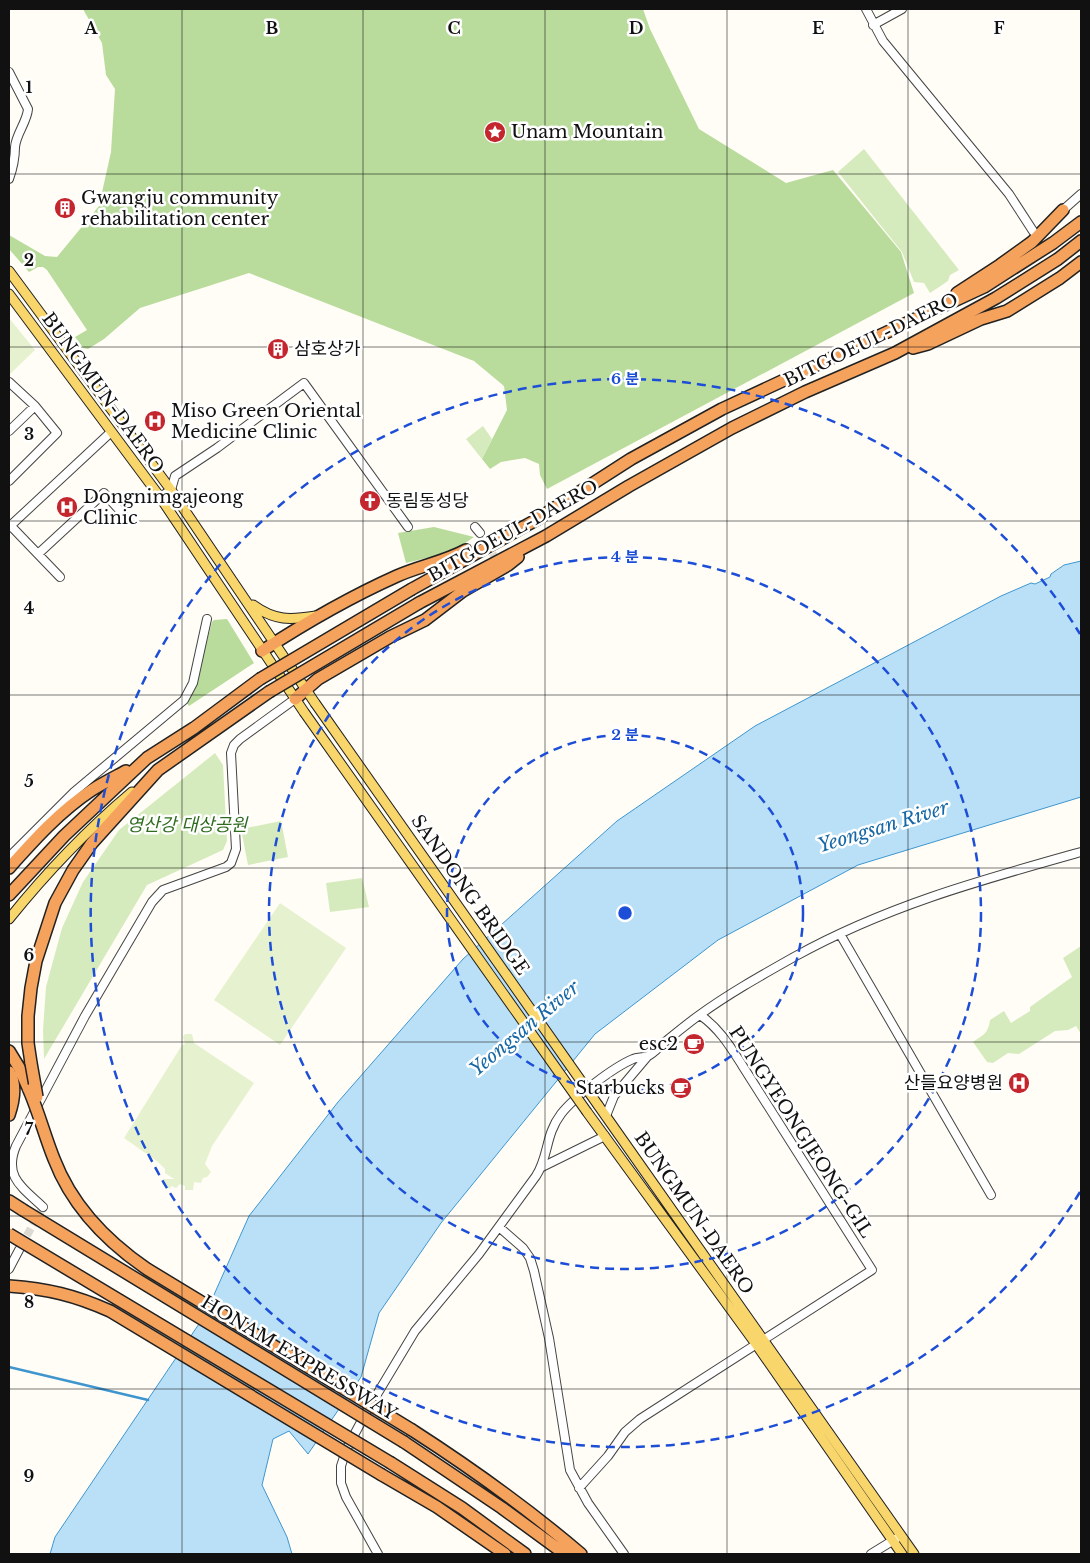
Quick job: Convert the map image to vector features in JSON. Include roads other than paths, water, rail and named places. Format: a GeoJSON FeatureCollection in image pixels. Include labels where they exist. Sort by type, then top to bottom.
{"type":"FeatureCollection","features":[{"type":"Feature","properties":{"kind":"highway"},"geometry":{"type":"LineString","coordinates":[[924,315],[1032,242],[1064,210]]}},
{"type":"Feature","properties":{"kind":"highway","name":"BITGOEUL-DAERO"},"geometry":{"type":"LineString","coordinates":[[9,895],[64,836],[147,758],[194,728],[260,679],[412,589],[536,520],[631,459],[722,409],[984,287],[1081,222]]}},
{"type":"Feature","properties":{"kind":"highway","name":"BITGOEUL-DAERO"},"geometry":{"type":"LineString","coordinates":[[158,770],[269,692],[419,603],[546,536],[629,486],[732,428],[805,392],[895,353],[996,298],[1058,259],[1081,241]]}},
{"type":"Feature","properties":{"kind":"highway"},"geometry":{"type":"LineString","coordinates":[[895,353],[928,344],[981,319],[1007,311],[1060,278],[1081,262]]}},
{"type":"Feature","properties":{"kind":"highway"},"geometry":{"type":"LineString","coordinates":[[262,651],[319,616],[398,575],[456,556],[493,536],[536,520]]}},
{"type":"Feature","properties":{"kind":"highway"},"geometry":{"type":"LineString","coordinates":[[295,699],[318,679],[425,620],[463,591],[508,565],[546,536]]}},
{"type":"Feature","properties":{"kind":"highway"},"geometry":{"type":"LineString","coordinates":[[9,868],[33,840],[63,813],[91,791],[147,758]]}},
{"type":"Feature","properties":{"kind":"highway"},"geometry":{"type":"LineString","coordinates":[[40,1116],[31,1063],[28,1025],[31,988],[36,961],[55,902],[73,870],[92,843],[158,770]]}},
{"type":"Feature","properties":{"kind":"highway"},"geometry":{"type":"LineString","coordinates":[[9,1050],[30,1090],[54,1159],[68,1189],[89,1220],[107,1239],[127,1256],[147,1269],[456,1458],[548,1526],[581,1554]]}},
{"type":"Feature","properties":{"kind":"highway"},"geometry":{"type":"LineString","coordinates":[[9,1072],[14,1094],[9,1115]]}},
{"type":"Feature","properties":{"kind":"highway","name":"HONAM EXPRESSWAY"},"geometry":{"type":"LineString","coordinates":[[9,1201],[404,1442],[502,1508],[564,1554]]}},
{"type":"Feature","properties":{"kind":"highway"},"geometry":{"type":"LineString","coordinates":[[9,1234],[391,1463],[462,1508],[525,1554]]}},
{"type":"Feature","properties":{"kind":"highway"},"geometry":{"type":"LineString","coordinates":[[9,1286],[44,1289],[69,1295],[110,1312],[437,1507],[505,1554]]}},
{"type":"Feature","properties":{"kind":"main road","name":"BUNGMUN-DAERO"},"geometry":{"type":"LineString","coordinates":[[9,271],[171,490],[315,703]]}},
{"type":"Feature","properties":{"kind":"main road","name":"BUNGMUN-DAERO"},"geometry":{"type":"LineString","coordinates":[[9,294],[110,433],[160,497],[304,712]]}},
{"type":"Feature","properties":{"kind":"main road"},"geometry":{"type":"LineString","coordinates":[[247,602],[263,613],[284,620],[319,616]]}},
{"type":"Feature","properties":{"kind":"main road","name":"SANDONG BRIDGE"},"geometry":{"type":"LineString","coordinates":[[315,703],[598,1105]]}},
{"type":"Feature","properties":{"kind":"main road","name":"SANDONG BRIDGE"},"geometry":{"type":"LineString","coordinates":[[304,712],[588,1112]]}},
{"type":"Feature","properties":{"kind":"main road","name":"BITGOEUL-DAERO"},"geometry":{"type":"LineString","coordinates":[[9,918],[112,809],[158,770]]}},
{"type":"Feature","properties":{"kind":"main road","name":"BUNGMUN-DAERO"},"geometry":{"type":"LineString","coordinates":[[598,1105],[897,1538],[914,1554]]}},
{"type":"Feature","properties":{"kind":"main road","name":"BUNGMUN-DAERO"},"geometry":{"type":"LineString","coordinates":[[588,1112],[760,1341]]}},
{"type":"Feature","properties":{"kind":"main road","name":"BUNGMUN-DAERO"},"geometry":{"type":"LineString","coordinates":[[897,1538],[902,1554]]}},
{"type":"Feature","properties":{"kind":"street"},"geometry":{"type":"LineString","coordinates":[[866,9],[873,25],[896,58],[1009,194],[1033,231]]}},
{"type":"Feature","properties":{"kind":"street"},"geometry":{"type":"LineString","coordinates":[[873,25],[902,9]]}},
{"type":"Feature","properties":{"kind":"street"},"geometry":{"type":"LineString","coordinates":[[9,72],[28,109],[15,146],[14,165],[9,179]]}},
{"type":"Feature","properties":{"kind":"street"},"geometry":{"type":"LineString","coordinates":[[1064,210],[1081,194]]}},
{"type":"Feature","properties":{"kind":"street"},"geometry":{"type":"LineString","coordinates":[[9,382],[35,406],[57,433],[10,478]]}},
{"type":"Feature","properties":{"kind":"street"},"geometry":{"type":"LineString","coordinates":[[160,497],[171,490],[176,476],[304,383],[408,527]]}},
{"type":"Feature","properties":{"kind":"street"},"geometry":{"type":"LineString","coordinates":[[9,431],[35,406]]}},
{"type":"Feature","properties":{"kind":"street"},"geometry":{"type":"LineString","coordinates":[[60,577],[9,526],[110,433]]}},
{"type":"Feature","properties":{"kind":"street"},"geometry":{"type":"LineString","coordinates":[[38,554],[104,493],[123,514]]}},
{"type":"Feature","properties":{"kind":"street"},"geometry":{"type":"LineString","coordinates":[[9,857],[74,792],[184,700],[193,683],[207,619]]}},
{"type":"Feature","properties":{"kind":"street"},"geometry":{"type":"LineString","coordinates":[[43,1207],[24,1191],[17,1183],[13,1174],[12,1156],[16,1146],[85,1016],[152,902],[163,890],[226,867],[231,863],[236,849],[231,753],[240,739],[295,699]]}},
{"type":"Feature","properties":{"kind":"street"},"geometry":{"type":"LineString","coordinates":[[606,1116],[614,1096],[647,1056],[700,1015],[793,958],[887,912],[959,887],[1081,852]]}},
{"type":"Feature","properties":{"kind":"street"},"geometry":{"type":"LineString","coordinates":[[840,934],[991,1195]]}},
{"type":"Feature","properties":{"kind":"street","name":"PUNGYEONGJEONG-GIL"},"geometry":{"type":"LineString","coordinates":[[700,1015],[721,1033],[872,1270],[760,1341]]}},
{"type":"Feature","properties":{"kind":"street"},"geometry":{"type":"LineString","coordinates":[[378,1554],[346,1498],[341,1483],[341,1466],[347,1448],[415,1331],[451,1289],[542,1168],[548,1138],[554,1124],[567,1107],[597,1082],[621,1066],[634,1058],[647,1056]]}},
{"type":"Feature","properties":{"kind":"street"},"geometry":{"type":"LineString","coordinates":[[542,1168],[605,1136]]}},
{"type":"Feature","properties":{"kind":"street"},"geometry":{"type":"LineString","coordinates":[[499,1227],[523,1248],[530,1258],[534,1271],[549,1338],[570,1470],[602,1524],[624,1554]]}},
{"type":"Feature","properties":{"kind":"street"},"geometry":{"type":"LineString","coordinates":[[9,1269],[19,1250]]}},
{"type":"Feature","properties":{"kind":"street"},"geometry":{"type":"LineString","coordinates":[[579,1488],[631,1425],[760,1341]]}},
{"type":"Feature","properties":{"kind":"street"},"geometry":{"type":"LineString","coordinates":[[871,1554],[897,1538]]}},
{"type":"Feature","properties":{"kind":"water","name":"Yeongsan River"},"geometry":{"type":"Polygon","coordinates":[[[1081,561],[1081,797],[858,865],[718,940],[595,1034],[441,1223],[379,1313],[361,1377],[308,1454],[289,1431],[273,1439],[262,1485],[287,1537],[292,1554],[50,1554],[55,1537],[205,1315],[249,1216],[338,1102],[463,959],[617,821],[755,726],[1001,596],[1050,577],[1051,574],[1064,565],[1081,561]]]}},
{"type":"Feature","properties":{"kind":"waterway"},"geometry":{"type":"LineString","coordinates":[[9,1367],[148,1400]]}},
{"type":"Feature","properties":{"kind":"tunnel"},"geometry":{"type":"LineString","coordinates":[[480,533],[500,566]]}},
{"type":"Feature","properties":{"kind":"tunnel"},"geometry":{"type":"LineString","coordinates":[[21,1246],[43,1207]]}},
{"type":"Feature","properties":{"kind":"place","name":"Unam Mountain"},"geometry":{"type":"Point","coordinates":[495,132]}},
{"type":"Feature","properties":{"kind":"place","name":"Gwangju community rehabilitation center"},"geometry":{"type":"Point","coordinates":[65,208]}},
{"type":"Feature","properties":{"kind":"place","name":"삼호상가"},"geometry":{"type":"Point","coordinates":[278,349]}},
{"type":"Feature","properties":{"kind":"place","name":"Miso Green Oriental Medicine Clinic"},"geometry":{"type":"Point","coordinates":[155,421]}},
{"type":"Feature","properties":{"kind":"place","name":"동림동성당"},"geometry":{"type":"Point","coordinates":[370,501]}},
{"type":"Feature","properties":{"kind":"place","name":"Dongnimgajeong Clinic"},"geometry":{"type":"Point","coordinates":[67,507]}},
{"type":"Feature","properties":{"kind":"place","name":"esc2"},"geometry":{"type":"Point","coordinates":[694,1044]}},
{"type":"Feature","properties":{"kind":"place","name":"산들요양병원"},"geometry":{"type":"Point","coordinates":[1019,1083]}},
{"type":"Feature","properties":{"kind":"place","name":"Starbucks"},"geometry":{"type":"Point","coordinates":[681,1088]}},
{"type":"Feature","properties":{"kind":"park label","name":"영산강 대상공원"},"geometry":{"type":"Point","coordinates":[187,825]}}]}
